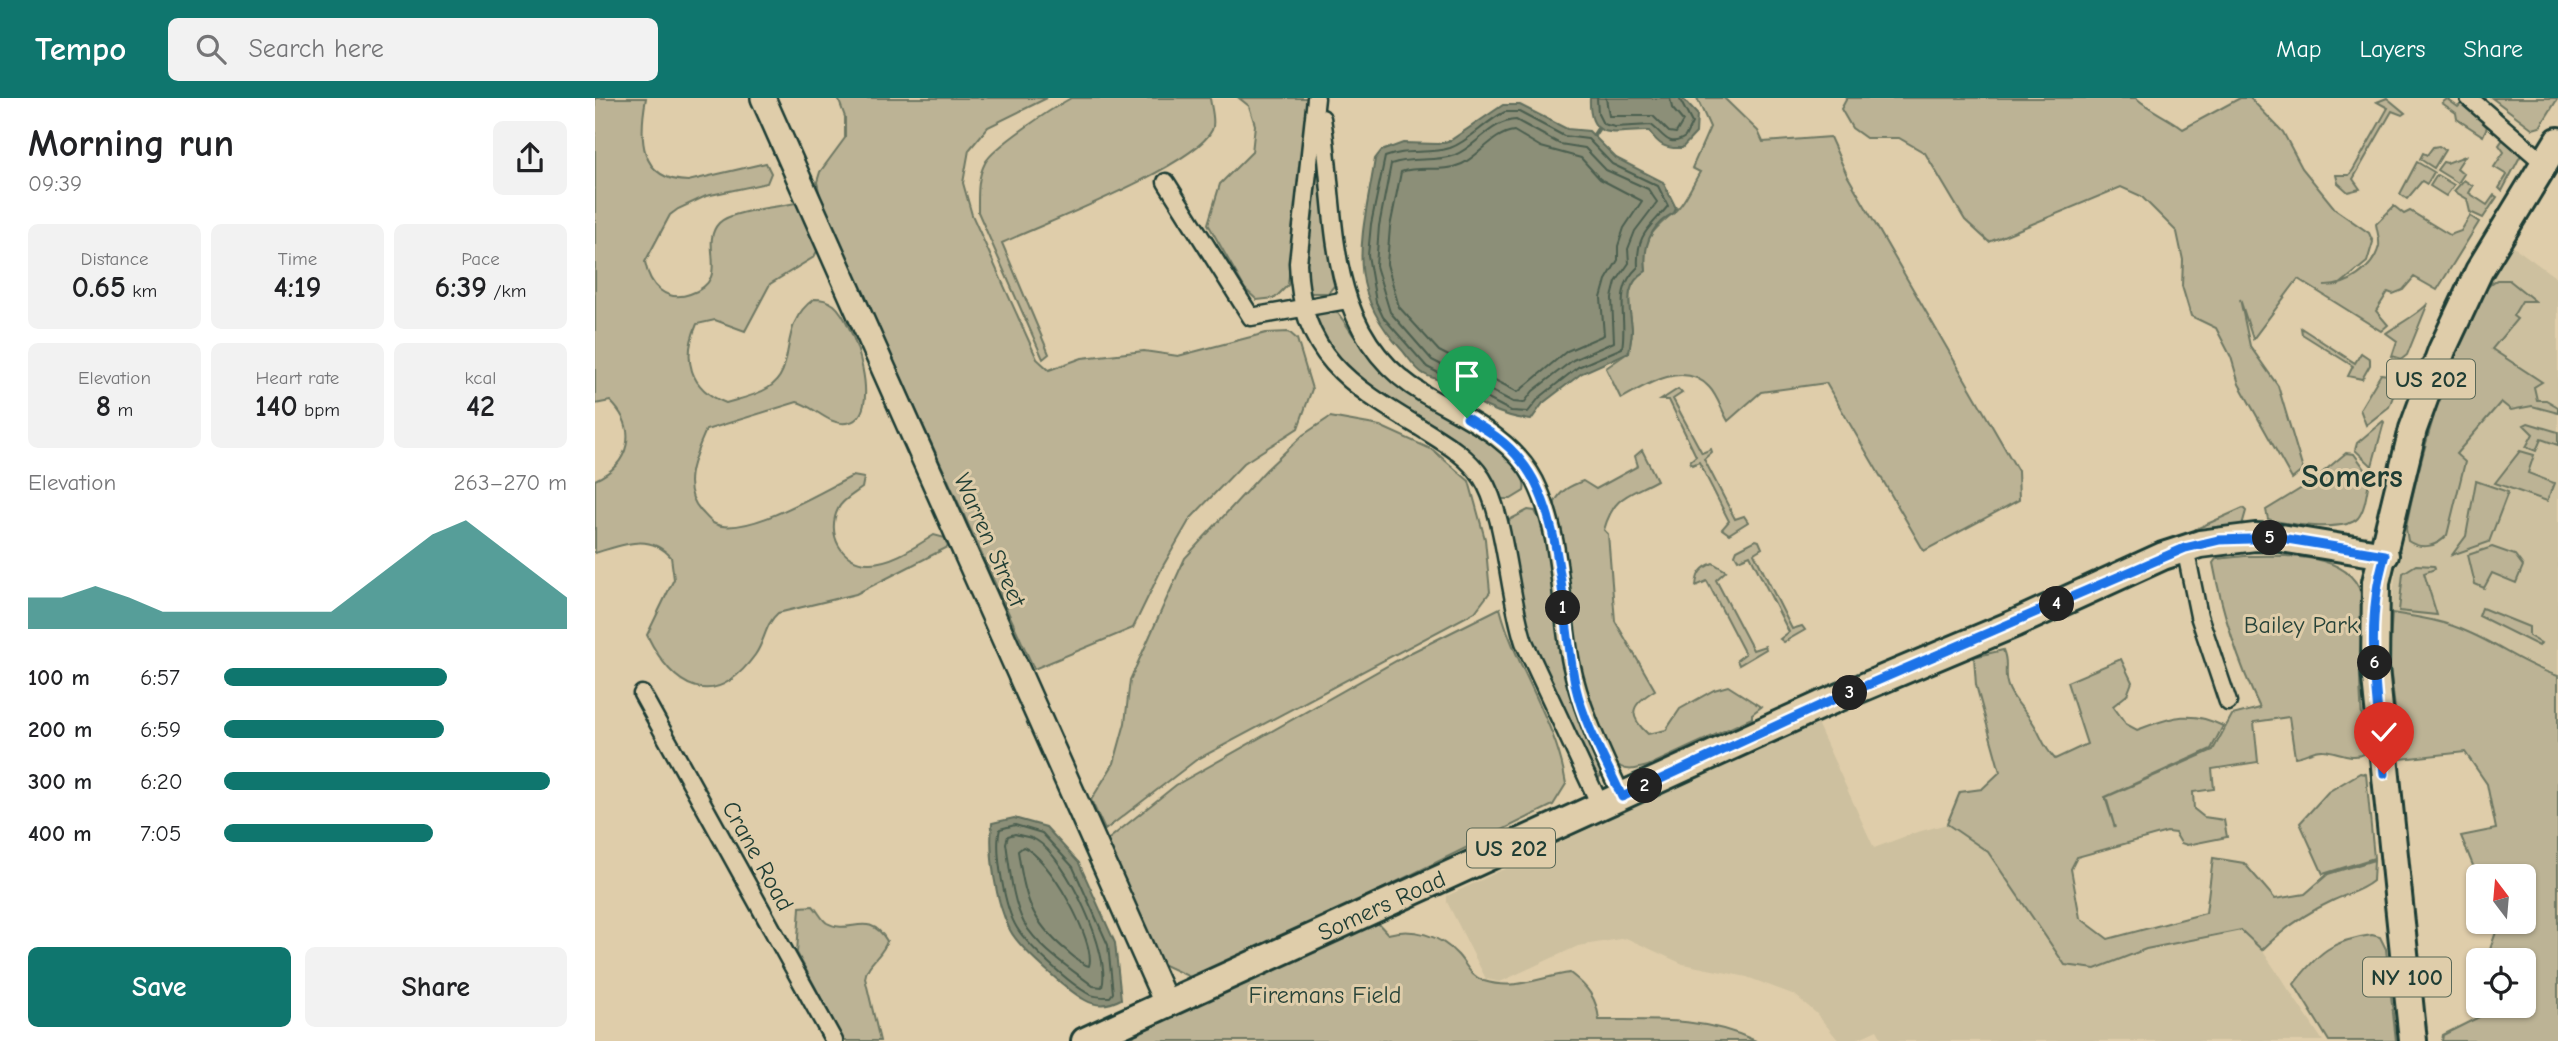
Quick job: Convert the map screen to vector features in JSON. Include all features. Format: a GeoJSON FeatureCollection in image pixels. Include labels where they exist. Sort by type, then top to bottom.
{"type":"FeatureCollection","features":[{"type":"Feature","properties":{"kind":"main road","name":"US 202"},"geometry":{"type":"LineString","coordinates":[[2385,555],[2413,429],[2442,350],[2479,271],[2551,152]]}},
{"type":"Feature","properties":{"kind":"main road","name":"Somers Road"},"geometry":{"type":"LineString","coordinates":[[1085,1041],[1821,705],[2185,548],[2219,540],[2281,538],[2385,555]]}},
{"type":"Feature","properties":{"kind":"main road","name":"NY 100"},"geometry":{"type":"LineString","coordinates":[[2385,555],[2376,582],[2375,669],[2413,1041]]}},
{"type":"Feature","properties":{"kind":"street","name":"Warren Street"},"geometry":{"type":"LineString","coordinates":[[763,98],[1167,1004]]}},
{"type":"Feature","properties":{"kind":"street"},"geometry":{"type":"LineString","coordinates":[[1318,98],[1337,248],[1347,300],[1355,322],[1381,360],[1422,393],[1505,444],[1533,477],[1542,495],[1553,536],[1577,692],[1600,751],[1611,802]]}},
{"type":"Feature","properties":{"kind":"street"},"geometry":{"type":"LineString","coordinates":[[1318,98],[1298,263],[1302,307],[1308,327],[1333,365],[1374,399],[1460,453],[1483,480],[1497,516],[1515,615],[1524,642],[1611,802]]}},
{"type":"Feature","properties":{"kind":"street"},"geometry":{"type":"LineString","coordinates":[[2469,98],[2551,152]]}},
{"type":"Feature","properties":{"kind":"street"},"geometry":{"type":"LineString","coordinates":[[1166,182],[1251,317],[1347,300]]}},
{"type":"Feature","properties":{"kind":"street"},"geometry":{"type":"LineString","coordinates":[[2185,548],[2199,616],[2228,702]]}},
{"type":"Feature","properties":{"kind":"street","name":"Crane Road"},"geometry":{"type":"LineString","coordinates":[[642,694],[834,1041]]}},
{"type":"Feature","properties":{"kind":"shaded area"},"geometry":{"type":"Polygon","coordinates":[[[2507,242],[2558,279],[2558,676],[2481,639],[2391,616],[2397,560],[2426,426],[2466,319],[2507,242]]]}},
{"type":"Feature","properties":{"kind":"shaded area"},"geometry":{"type":"Polygon","coordinates":[[[1816,721],[1874,848],[1914,833],[1947,824],[1954,826],[1988,852],[2065,965],[2095,969],[2146,949],[2241,930],[2262,950],[2323,1041],[1883,1041],[1877,1030],[1853,1041],[1839,1041],[1816,1013],[1795,995],[1747,977],[1683,964],[1626,938],[1578,946],[1500,982],[1486,979],[1447,902],[1447,896],[1816,721]]]}},
{"type":"Feature","properties":{"kind":"green space"},"geometry":{"type":"Polygon","coordinates":[[[595,98],[646,98],[643,141],[646,153],[659,173],[672,179],[688,181],[766,163],[771,173],[767,183],[706,196],[670,215],[645,262],[652,281],[663,292],[674,296],[690,294],[703,288],[710,280],[713,271],[713,232],[725,219],[743,212],[796,203],[805,208],[819,247],[814,257],[770,284],[745,331],[715,320],[697,324],[692,337],[690,360],[692,371],[704,390],[726,403],[768,388],[783,370],[795,322],[802,310],[814,299],[829,302],[842,314],[857,348],[865,388],[864,405],[858,417],[846,423],[839,423],[797,402],[706,430],[694,461],[690,482],[694,502],[701,511],[713,523],[744,525],[804,502],[853,476],[864,478],[862,488],[845,500],[835,518],[835,537],[844,553],[860,562],[879,562],[904,553],[934,535],[945,538],[948,547],[856,594],[778,613],[770,622],[755,655],[739,673],[724,684],[709,688],[695,687],[669,669],[647,635],[674,579],[671,557],[663,549],[645,543],[626,544],[595,553],[595,480],[616,465],[623,455],[627,434],[625,423],[610,401],[595,404],[595,98]]]}},
{"type":"Feature","properties":{"kind":"green space"},"geometry":{"type":"Polygon","coordinates":[[[838,98],[1047,98],[988,127],[969,150],[963,183],[972,215],[1037,359],[1049,370],[1082,358],[1144,351],[1178,356],[1266,333],[1289,332],[1297,339],[1312,389],[1298,428],[1244,463],[1190,519],[1163,566],[1133,628],[1034,669],[821,201],[817,182],[820,172],[845,138],[845,117],[838,98]]]}},
{"type":"Feature","properties":{"kind":"green space"},"geometry":{"type":"Polygon","coordinates":[[[1071,98],[1210,98],[1214,123],[1212,130],[1200,144],[1149,177],[1002,243],[1049,354],[1043,359],[978,212],[979,187],[982,169],[990,156],[1024,128],[1071,98]]]}},
{"type":"Feature","properties":{"kind":"green space"},"geometry":{"type":"Polygon","coordinates":[[[1239,98],[1308,98],[1288,285],[1275,298],[1257,300],[1245,289],[1208,224],[1220,184],[1252,152],[1255,125],[1249,106],[1239,98]]]}},
{"type":"Feature","properties":{"kind":"green space"},"geometry":{"type":"Polygon","coordinates":[[[1697,98],[1724,98],[1758,131],[1763,142],[1830,137],[1847,175],[2018,471],[2019,500],[1924,551],[1826,383],[1761,392],[1728,421],[1709,387],[1699,379],[1688,376],[1676,375],[1653,382],[1621,399],[1606,368],[1629,352],[1632,329],[1630,290],[1638,277],[1646,271],[1645,252],[1649,238],[1680,205],[1700,172],[1692,168],[1710,127],[1697,98]]]}},
{"type":"Feature","properties":{"kind":"green space"},"geometry":{"type":"Polygon","coordinates":[[[1847,98],[2136,98],[2183,129],[2240,98],[2250,98],[2283,132],[2302,168],[2336,210],[2369,233],[2373,242],[2367,262],[2341,284],[2358,275],[2371,263],[2379,246],[2376,224],[2394,206],[2404,214],[2410,211],[2450,235],[2461,231],[2470,216],[2479,222],[2437,290],[2414,277],[2403,290],[2393,294],[2388,292],[2376,311],[2388,325],[2381,331],[2298,279],[2253,339],[2240,299],[2250,346],[2278,386],[2303,470],[2292,479],[2239,384],[2231,357],[2216,328],[2191,316],[2182,286],[2183,260],[2177,232],[2141,196],[2121,187],[1989,242],[1965,220],[1925,153],[1899,138],[1866,138],[1852,128],[1841,109],[1847,98]]]}},
{"type":"Feature","properties":{"kind":"green space"},"geometry":{"type":"Polygon","coordinates":[[[2387,98],[2405,113],[2402,115],[2392,111],[2353,179],[2360,189],[2348,192],[2338,183],[2336,175],[2349,175],[2353,170],[2388,108],[2377,102],[2387,98]]]}},
{"type":"Feature","properties":{"kind":"green space"},"geometry":{"type":"Polygon","coordinates":[[[2492,98],[2558,98],[2540,127],[2533,129],[2492,98]]]}},
{"type":"Feature","properties":{"kind":"green space"},"geometry":{"type":"Polygon","coordinates":[[[2447,99],[2458,107],[2463,102],[2487,127],[2483,136],[2457,119],[2456,113],[2442,103],[2447,99]]]}},
{"type":"Feature","properties":{"kind":"green space"},"geometry":{"type":"Polygon","coordinates":[[[2504,138],[2522,153],[2502,191],[2499,188],[2507,175],[2494,167],[2504,152],[2499,145],[2504,138]]]}},
{"type":"Feature","properties":{"kind":"green space"},"geometry":{"type":"Polygon","coordinates":[[[2439,146],[2445,150],[2434,168],[2420,159],[2423,153],[2427,155],[2433,147],[2439,146]]]}},
{"type":"Feature","properties":{"kind":"green space"},"geometry":{"type":"Polygon","coordinates":[[[2465,156],[2457,168],[2464,174],[2458,183],[2437,170],[2443,162],[2465,156]]]}},
{"type":"Feature","properties":{"kind":"green space"},"geometry":{"type":"Polygon","coordinates":[[[2417,162],[2434,172],[2427,184],[2422,181],[2407,199],[2400,194],[2417,162]]]}},
{"type":"Feature","properties":{"kind":"green space"},"geometry":{"type":"Polygon","coordinates":[[[1318,166],[1322,168],[1336,284],[1328,293],[1311,293],[1307,284],[1309,210],[1318,166]]]}},
{"type":"Feature","properties":{"kind":"green space"},"geometry":{"type":"Polygon","coordinates":[[[2437,175],[2454,185],[2446,196],[2430,186],[2437,175]]]}},
{"type":"Feature","properties":{"kind":"green space"},"geometry":{"type":"Polygon","coordinates":[[[2464,180],[2473,186],[2469,193],[2487,205],[2494,195],[2497,197],[2483,218],[2470,212],[2467,199],[2454,191],[2464,180]]]}},
{"type":"Feature","properties":{"kind":"green space"},"geometry":{"type":"Polygon","coordinates":[[[2497,280],[2509,280],[2535,301],[2522,301],[2513,316],[2517,319],[2492,349],[2542,382],[2534,387],[2537,400],[2546,400],[2558,407],[2558,413],[2532,406],[2511,410],[2501,402],[2456,454],[2465,462],[2447,535],[2434,545],[2418,546],[2408,541],[2406,529],[2428,435],[2454,354],[2469,319],[2483,293],[2497,280]]]}},
{"type":"Feature","properties":{"kind":"green space"},"geometry":{"type":"Polygon","coordinates":[[[2428,303],[2407,355],[2402,359],[2392,356],[2397,341],[2386,333],[2415,315],[2428,303]]]}},
{"type":"Feature","properties":{"kind":"green space"},"geometry":{"type":"Polygon","coordinates":[[[1334,308],[1378,366],[1469,425],[1510,459],[1522,476],[1524,491],[1511,499],[1501,499],[1483,467],[1469,450],[1450,435],[1380,393],[1339,360],[1324,340],[1315,317],[1321,310],[1334,308]]]}},
{"type":"Feature","properties":{"kind":"green space"},"geometry":{"type":"Polygon","coordinates":[[[2301,328],[2355,363],[2361,353],[2370,359],[2370,365],[2362,379],[2348,376],[2353,366],[2302,334],[2301,328]]]}},
{"type":"Feature","properties":{"kind":"green space"},"geometry":{"type":"Polygon","coordinates":[[[2381,374],[2388,375],[2398,383],[2389,407],[2366,425],[2360,409],[2381,374]]]}},
{"type":"Feature","properties":{"kind":"green space"},"geometry":{"type":"Polygon","coordinates":[[[1678,389],[1682,393],[1673,399],[1702,453],[1711,449],[1712,452],[1704,459],[1735,519],[1744,516],[1748,522],[1729,534],[1722,529],[1729,521],[1699,462],[1692,465],[1690,461],[1696,456],[1669,400],[1661,400],[1678,389]]]}},
{"type":"Feature","properties":{"kind":"green space"},"geometry":{"type":"Polygon","coordinates":[[[1330,417],[1380,426],[1433,450],[1469,481],[1485,539],[1490,592],[1475,612],[1196,760],[1105,830],[1091,800],[1114,763],[1125,723],[1130,680],[1185,558],[1266,470],[1303,435],[1330,417]]]}},
{"type":"Feature","properties":{"kind":"green space"},"geometry":{"type":"Polygon","coordinates":[[[2383,421],[2372,466],[2355,450],[2357,443],[2383,421]]]}},
{"type":"Feature","properties":{"kind":"green space"},"geometry":{"type":"Polygon","coordinates":[[[2528,423],[2558,432],[2558,445],[2541,439],[2536,451],[2526,447],[2533,434],[2524,425],[2528,423]]]}},
{"type":"Feature","properties":{"kind":"green space"},"geometry":{"type":"Polygon","coordinates":[[[1642,450],[1657,480],[1623,498],[1612,510],[1604,530],[1608,534],[1615,621],[1655,690],[1641,700],[1634,715],[1648,734],[1666,730],[1680,709],[1714,690],[1728,686],[1761,707],[1752,714],[1752,718],[1648,766],[1631,769],[1621,767],[1608,752],[1585,686],[1560,558],[1555,502],[1563,491],[1583,481],[1596,489],[1638,466],[1635,456],[1642,450]]]}},
{"type":"Feature","properties":{"kind":"green space"},"geometry":{"type":"Polygon","coordinates":[[[2520,451],[2534,455],[2528,473],[2554,483],[2547,501],[2495,483],[2520,451]]]}},
{"type":"Feature","properties":{"kind":"green space"},"geometry":{"type":"Polygon","coordinates":[[[2346,453],[2354,454],[2370,476],[2365,504],[2358,518],[2341,525],[2328,526],[2300,525],[2268,519],[2266,510],[2310,483],[2346,453]]]}},
{"type":"Feature","properties":{"kind":"green space"},"geometry":{"type":"Polygon","coordinates":[[[2476,481],[2508,492],[2489,542],[2452,555],[2466,536],[2476,481]]]}},
{"type":"Feature","properties":{"kind":"green space"},"geometry":{"type":"Polygon","coordinates":[[[2243,508],[2246,511],[2242,525],[2198,532],[2196,529],[2243,508]]]}},
{"type":"Feature","properties":{"kind":"green space"},"geometry":{"type":"Polygon","coordinates":[[[1528,510],[1535,511],[1544,528],[1571,694],[1602,773],[1599,778],[1575,736],[1522,616],[1507,525],[1509,520],[1528,510]]]}},
{"type":"Feature","properties":{"kind":"green space"},"geometry":{"type":"Polygon","coordinates":[[[1756,540],[1762,548],[1754,553],[1792,629],[1802,626],[1805,630],[1784,642],[1780,639],[1789,632],[1750,555],[1738,560],[1735,555],[1737,550],[1756,540]]]}},
{"type":"Feature","properties":{"kind":"green space"},"geometry":{"type":"Polygon","coordinates":[[[2492,547],[2515,555],[2523,566],[2516,583],[2492,573],[2484,588],[2475,584],[2468,555],[2492,547]]]}},
{"type":"Feature","properties":{"kind":"green space","name":"Bailey Park"},"geometry":{"type":"Polygon","coordinates":[[[2245,556],[2316,560],[2347,573],[2358,585],[2364,610],[2360,673],[2364,754],[2349,756],[2320,750],[2295,757],[2289,717],[2254,722],[2258,762],[2212,769],[2214,789],[2193,792],[2194,809],[2204,817],[2224,820],[2227,837],[2187,845],[2181,843],[2175,833],[2167,832],[2077,857],[2071,869],[2080,918],[2108,939],[2206,913],[2213,858],[2244,863],[2275,899],[2305,894],[2328,874],[2374,860],[2373,881],[2305,916],[2262,950],[2241,930],[2146,949],[2095,969],[2065,965],[1988,852],[1947,824],[1960,792],[1982,789],[2000,772],[1976,685],[1974,657],[2003,650],[2007,684],[2055,759],[2087,744],[2067,682],[2121,659],[2132,682],[2127,695],[2113,706],[2126,724],[2137,730],[2170,719],[2190,717],[2223,726],[2211,749],[2105,797],[2115,828],[2106,797],[2213,750],[2232,715],[2260,708],[2232,637],[2213,563],[2216,559],[2245,556]]]}},
{"type":"Feature","properties":{"kind":"green space"},"geometry":{"type":"Polygon","coordinates":[[[1713,563],[1726,571],[1716,580],[1753,650],[1765,646],[1766,649],[1739,665],[1737,660],[1745,654],[1707,581],[1696,586],[1700,572],[1713,563]]]}},
{"type":"Feature","properties":{"kind":"green space"},"geometry":{"type":"Polygon","coordinates":[[[2416,565],[2434,566],[2435,569],[2424,573],[2437,615],[2399,611],[2403,573],[2416,565]]]}},
{"type":"Feature","properties":{"kind":"green space"},"geometry":{"type":"Polygon","coordinates":[[[1500,608],[1561,761],[1566,784],[1553,805],[1225,966],[1192,978],[1162,964],[1105,842],[1176,785],[1412,652],[1500,608]]]}},
{"type":"Feature","properties":{"kind":"green space"},"geometry":{"type":"Polygon","coordinates":[[[2482,608],[2529,627],[2529,636],[2541,643],[2539,646],[2479,616],[2482,608]]]}},
{"type":"Feature","properties":{"kind":"green space"},"geometry":{"type":"Polygon","coordinates":[[[2392,613],[2451,625],[2558,676],[2558,1041],[2442,1041],[2443,1035],[2477,1018],[2536,1018],[2536,948],[2490,948],[2495,934],[2536,934],[2536,864],[2472,864],[2461,836],[2496,829],[2487,784],[2465,752],[2401,759],[2389,658],[2392,613]]]}},
{"type":"Feature","properties":{"kind":"green space"},"geometry":{"type":"Polygon","coordinates":[[[2360,773],[2366,774],[2374,858],[2323,874],[2300,823],[2328,792],[2360,773]]]}},
{"type":"Feature","properties":{"kind":"green space"},"geometry":{"type":"Polygon","coordinates":[[[813,906],[827,923],[843,927],[873,927],[887,941],[866,972],[865,978],[880,1041],[844,1041],[797,953],[800,907],[813,906]]]}},
{"type":"Feature","properties":{"kind":"green space","name":"Firemans Field"},"geometry":{"type":"Polygon","coordinates":[[[1376,921],[1388,934],[1416,932],[1443,942],[1479,979],[1495,984],[1517,984],[1570,973],[1590,993],[1599,1020],[1659,1020],[1699,1024],[1737,1033],[1756,1041],[1133,1041],[1134,1033],[1376,921]]]}},
{"type":"Feature","properties":{"kind":"green space"},"geometry":{"type":"Polygon","coordinates":[[[2372,935],[2380,937],[2386,949],[2396,1041],[2329,1041],[2294,984],[2327,950],[2346,940],[2372,935]]]}},
{"type":"Feature","properties":{"kind":"water"},"geometry":{"type":"Polygon","coordinates":[[[1590,98],[1682,98],[1697,114],[1696,133],[1682,148],[1676,148],[1663,145],[1649,131],[1607,132],[1594,123],[1590,98]]]}},
{"type":"Feature","properties":{"kind":"water"},"geometry":{"type":"Polygon","coordinates":[[[1503,105],[1520,105],[1567,129],[1589,131],[1616,158],[1663,182],[1676,208],[1650,237],[1646,253],[1646,271],[1630,289],[1632,329],[1629,352],[1582,373],[1543,403],[1531,420],[1485,406],[1418,370],[1383,327],[1371,304],[1361,260],[1362,237],[1375,159],[1381,151],[1403,143],[1438,144],[1451,140],[1503,105]]]}},
{"type":"Feature","properties":{"kind":"water"},"geometry":{"type":"Polygon","coordinates":[[[1014,818],[1046,827],[1079,863],[1115,943],[1121,999],[1103,1004],[1085,1000],[1044,968],[1010,930],[997,892],[991,836],[992,823],[1014,818]]]}},
{"type":"Feature","properties":{"kind":"waterway"},"geometry":{"type":"LineString","coordinates":[[1594,135],[1598,129]]}},
{"type":"Feature","properties":{"kind":"district","name":"Somers"},"geometry":{"type":"Point","coordinates":[2352,476]}},
{"type":"Feature","properties":{"kind":"route"},"geometry":{"type":"LineString","coordinates":[[1467,418],[1487,430],[1521,460],[1542,495],[1553,536],[1577,692],[1588,723],[1622,797],[1821,705],[2016,623],[2163,556],[2219,540],[2255,537],[2281,538],[2385,555],[2376,582],[2375,625],[2375,669],[2384,774]]}}]}
